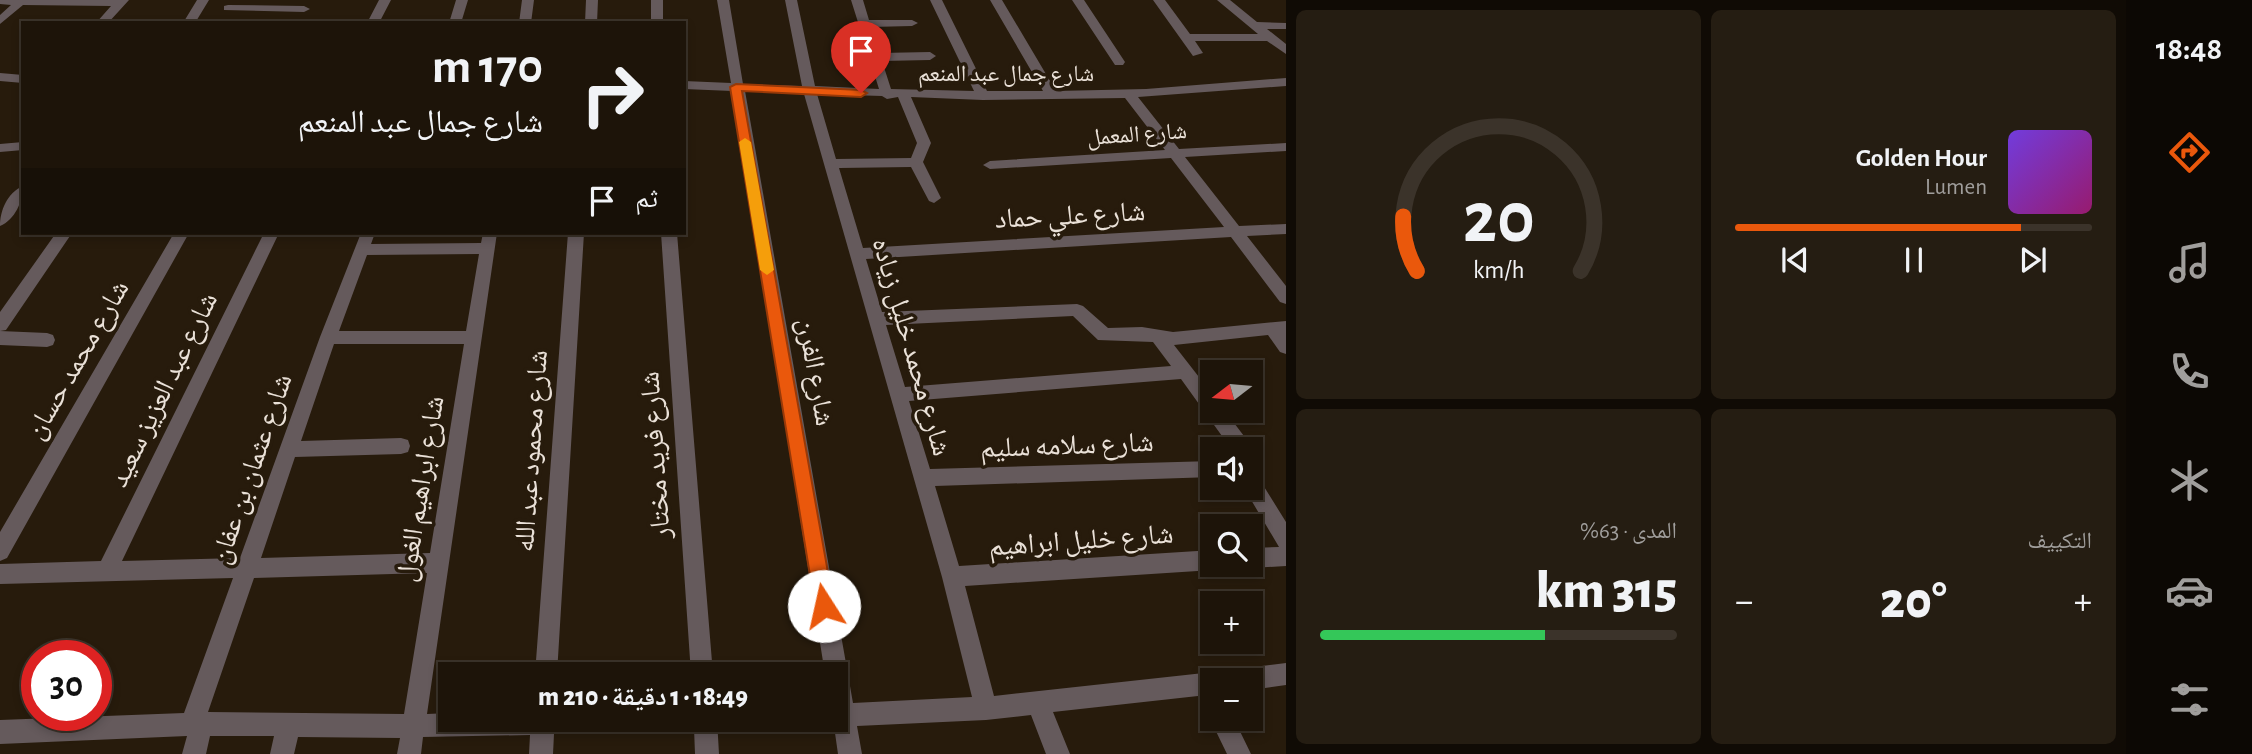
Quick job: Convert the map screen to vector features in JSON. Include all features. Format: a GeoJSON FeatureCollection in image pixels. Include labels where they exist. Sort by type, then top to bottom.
{"type":"FeatureCollection","features":[{"type":"Feature","properties":{"kind":"street"},"geometry":{"type":"LineString","coordinates":[[190,21],[203,0]]}},
{"type":"Feature","properties":{"kind":"street"},"geometry":{"type":"LineString","coordinates":[[374,21],[384,0]]}},
{"type":"Feature","properties":{"kind":"street"},"geometry":{"type":"LineString","coordinates":[[456,21],[463,0]]}},
{"type":"Feature","properties":{"kind":"street"},"geometry":{"type":"LineString","coordinates":[[525,21],[528,0]]}},
{"type":"Feature","properties":{"kind":"street"},"geometry":{"type":"LineString","coordinates":[[591,21],[592,0]]}},
{"type":"Feature","properties":{"kind":"street"},"geometry":{"type":"LineString","coordinates":[[657,0],[657,21]]}},
{"type":"Feature","properties":{"kind":"street","name":"شارع الفرن"},"geometry":{"type":"LineString","coordinates":[[723,0],[830,662]]}},
{"type":"Feature","properties":{"kind":"street","name":"شارع محمد خليل زياده"},"geometry":{"type":"LineString","coordinates":[[791,0],[809,90],[952,577],[986,708]]}},
{"type":"Feature","properties":{"kind":"street"},"geometry":{"type":"LineString","coordinates":[[857,0],[887,94]]}},
{"type":"Feature","properties":{"kind":"street"},"geometry":{"type":"LineString","coordinates":[[936,0],[983,96]]}},
{"type":"Feature","properties":{"kind":"street"},"geometry":{"type":"LineString","coordinates":[[996,0],[1052,95]]}},
{"type":"Feature","properties":{"kind":"street"},"geometry":{"type":"LineString","coordinates":[[1078,0],[1119,62]]}},
{"type":"Feature","properties":{"kind":"street"},"geometry":{"type":"LineString","coordinates":[[1159,0],[1197,52]]}},
{"type":"Feature","properties":{"kind":"street"},"geometry":{"type":"LineString","coordinates":[[1223,0],[1286,50]]}},
{"type":"Feature","properties":{"kind":"street"},"geometry":{"type":"LineString","coordinates":[[0,1],[121,2]]}},
{"type":"Feature","properties":{"kind":"street"},"geometry":{"type":"LineString","coordinates":[[0,21],[22,1]]}},
{"type":"Feature","properties":{"kind":"street"},"geometry":{"type":"LineString","coordinates":[[104,21],[121,2]]}},
{"type":"Feature","properties":{"kind":"street"},"geometry":{"type":"LineString","coordinates":[[228,8],[307,4]]}},
{"type":"Feature","properties":{"kind":"street"},"geometry":{"type":"LineString","coordinates":[[296,21],[307,4]]}},
{"type":"Feature","properties":{"kind":"street"},"geometry":{"type":"LineString","coordinates":[[865,24],[912,23]]}},
{"type":"Feature","properties":{"kind":"street"},"geometry":{"type":"LineString","coordinates":[[1255,25],[1286,26]]}},
{"type":"Feature","properties":{"kind":"street"},"geometry":{"type":"LineString","coordinates":[[1185,38],[1269,37]]}},
{"type":"Feature","properties":{"kind":"street"},"geometry":{"type":"LineString","coordinates":[[876,57],[930,56]]}},
{"type":"Feature","properties":{"kind":"street"},"geometry":{"type":"LineString","coordinates":[[0,77],[21,79]]}},
{"type":"Feature","properties":{"kind":"street","name":"شارع جمال عبد المنعم"},"geometry":{"type":"LineString","coordinates":[[686,85],[983,96],[1129,94],[1286,82]]}},
{"type":"Feature","properties":{"kind":"street"},"geometry":{"type":"LineString","coordinates":[[1129,94],[1286,298]]}},
{"type":"Feature","properties":{"kind":"street"},"geometry":{"type":"LineString","coordinates":[[904,95],[924,143],[916,162],[934,198]]}},
{"type":"Feature","properties":{"kind":"street"},"geometry":{"type":"LineString","coordinates":[[0,148],[21,146]]}},
{"type":"Feature","properties":{"kind":"street","name":"شارع المعمل"},"geometry":{"type":"LineString","coordinates":[[990,165],[1286,147]]}},
{"type":"Feature","properties":{"kind":"street"},"geometry":{"type":"LineString","coordinates":[[832,164],[916,162]]}},
{"type":"Feature","properties":{"kind":"street"},"geometry":{"type":"LineString","coordinates":[[0,221],[21,194]]}},
{"type":"Feature","properties":{"kind":"street","name":"شارع علي حماد"},"geometry":{"type":"LineString","coordinates":[[856,254],[1286,229]]}},
{"type":"Feature","properties":{"kind":"street"},"geometry":{"type":"LineString","coordinates":[[0,325],[63,235]]}},
{"type":"Feature","properties":{"kind":"street","name":"شارع محمد حسان"},"geometry":{"type":"LineString","coordinates":[[0,551],[180,235]]}},
{"type":"Feature","properties":{"kind":"street","name":"شارع عبد العزيز سعيد"},"geometry":{"type":"LineString","coordinates":[[107,572],[270,235]]}},
{"type":"Feature","properties":{"kind":"street","name":"شارع محمود عبد الله"},"geometry":{"type":"LineString","coordinates":[[547,662],[576,235]]}},
{"type":"Feature","properties":{"kind":"street","name":"شارع فريد مختار"},"geometry":{"type":"LineString","coordinates":[[669,235],[701,662]]}},
{"type":"Feature","properties":{"kind":"street"},"geometry":{"type":"LineString","coordinates":[[365,242],[489,240]]}},
{"type":"Feature","properties":{"kind":"street","name":"شارع ابراهيم الغول"},"geometry":{"type":"LineString","coordinates":[[409,754],[489,240]]}},
{"type":"Feature","properties":{"kind":"street","name":"شارع عثمان بن عفان"},"geometry":{"type":"LineString","coordinates":[[194,754],[197,724],[247,569],[328,337],[365,242]]}},
{"type":"Feature","properties":{"kind":"street"},"geometry":{"type":"LineString","coordinates":[[875,318],[1077,310],[1082,312],[1098,331],[1109,336],[1142,334],[1160,339],[1279,328],[1286,347]]}},
{"type":"Feature","properties":{"kind":"street"},"geometry":{"type":"LineString","coordinates":[[328,337],[472,338]]}},
{"type":"Feature","properties":{"kind":"street"},"geometry":{"type":"LineString","coordinates":[[0,338],[47,340]]}},
{"type":"Feature","properties":{"kind":"street"},"geometry":{"type":"LineString","coordinates":[[1160,339],[1200,392]]}},
{"type":"Feature","properties":{"kind":"street"},"geometry":{"type":"LineString","coordinates":[[898,395],[1185,372]]}},
{"type":"Feature","properties":{"kind":"street"},"geometry":{"type":"LineString","coordinates":[[289,449],[401,446]]}},
{"type":"Feature","properties":{"kind":"street","name":"شارع سلامه سليم"},"geometry":{"type":"LineString","coordinates":[[922,478],[1200,469]]}},
{"type":"Feature","properties":{"kind":"street"},"geometry":{"type":"LineString","coordinates":[[1261,500],[1286,540]]}},
{"type":"Feature","properties":{"kind":"street"},"geometry":{"type":"LineString","coordinates":[[1263,557],[1286,555]]}},
{"type":"Feature","properties":{"kind":"street","name":"شارع خليل ابراهيم"},"geometry":{"type":"LineString","coordinates":[[952,577],[1200,561]]}},
{"type":"Feature","properties":{"kind":"street"},"geometry":{"type":"LineString","coordinates":[[0,574],[438,563]]}},
{"type":"Feature","properties":{"kind":"street"},"geometry":{"type":"LineString","coordinates":[[1263,677],[1286,674]]}},
{"type":"Feature","properties":{"kind":"street"},"geometry":{"type":"LineString","coordinates":[[848,715],[986,708],[1200,690]]}},
{"type":"Feature","properties":{"kind":"street"},"geometry":{"type":"LineString","coordinates":[[1038,702],[1058,754]]}},
{"type":"Feature","properties":{"kind":"street"},"geometry":{"type":"LineString","coordinates":[[282,754],[289,723]]}},
{"type":"Feature","properties":{"kind":"street"},"geometry":{"type":"LineString","coordinates":[[0,732],[197,724],[438,725]]}},
{"type":"Feature","properties":{"kind":"street"},"geometry":{"type":"LineString","coordinates":[[1228,731],[1239,754]]}},
{"type":"Feature","properties":{"kind":"street"},"geometry":{"type":"LineString","coordinates":[[541,754],[542,732]]}},
{"type":"Feature","properties":{"kind":"street"},"geometry":{"type":"LineString","coordinates":[[706,732],[707,754]]}},
{"type":"Feature","properties":{"kind":"street","name":"شارع الفرن"},"geometry":{"type":"LineString","coordinates":[[844,732],[850,754]]}},
{"type":"Feature","properties":{"kind":"slow traffic"},"geometry":{"type":"LineString","coordinates":[[745,142],[767,270]]}},
{"type":"Feature","properties":{"kind":"route"},"geometry":{"type":"LineString","coordinates":[[824,606],[736,87],[861,93]]}}]}
